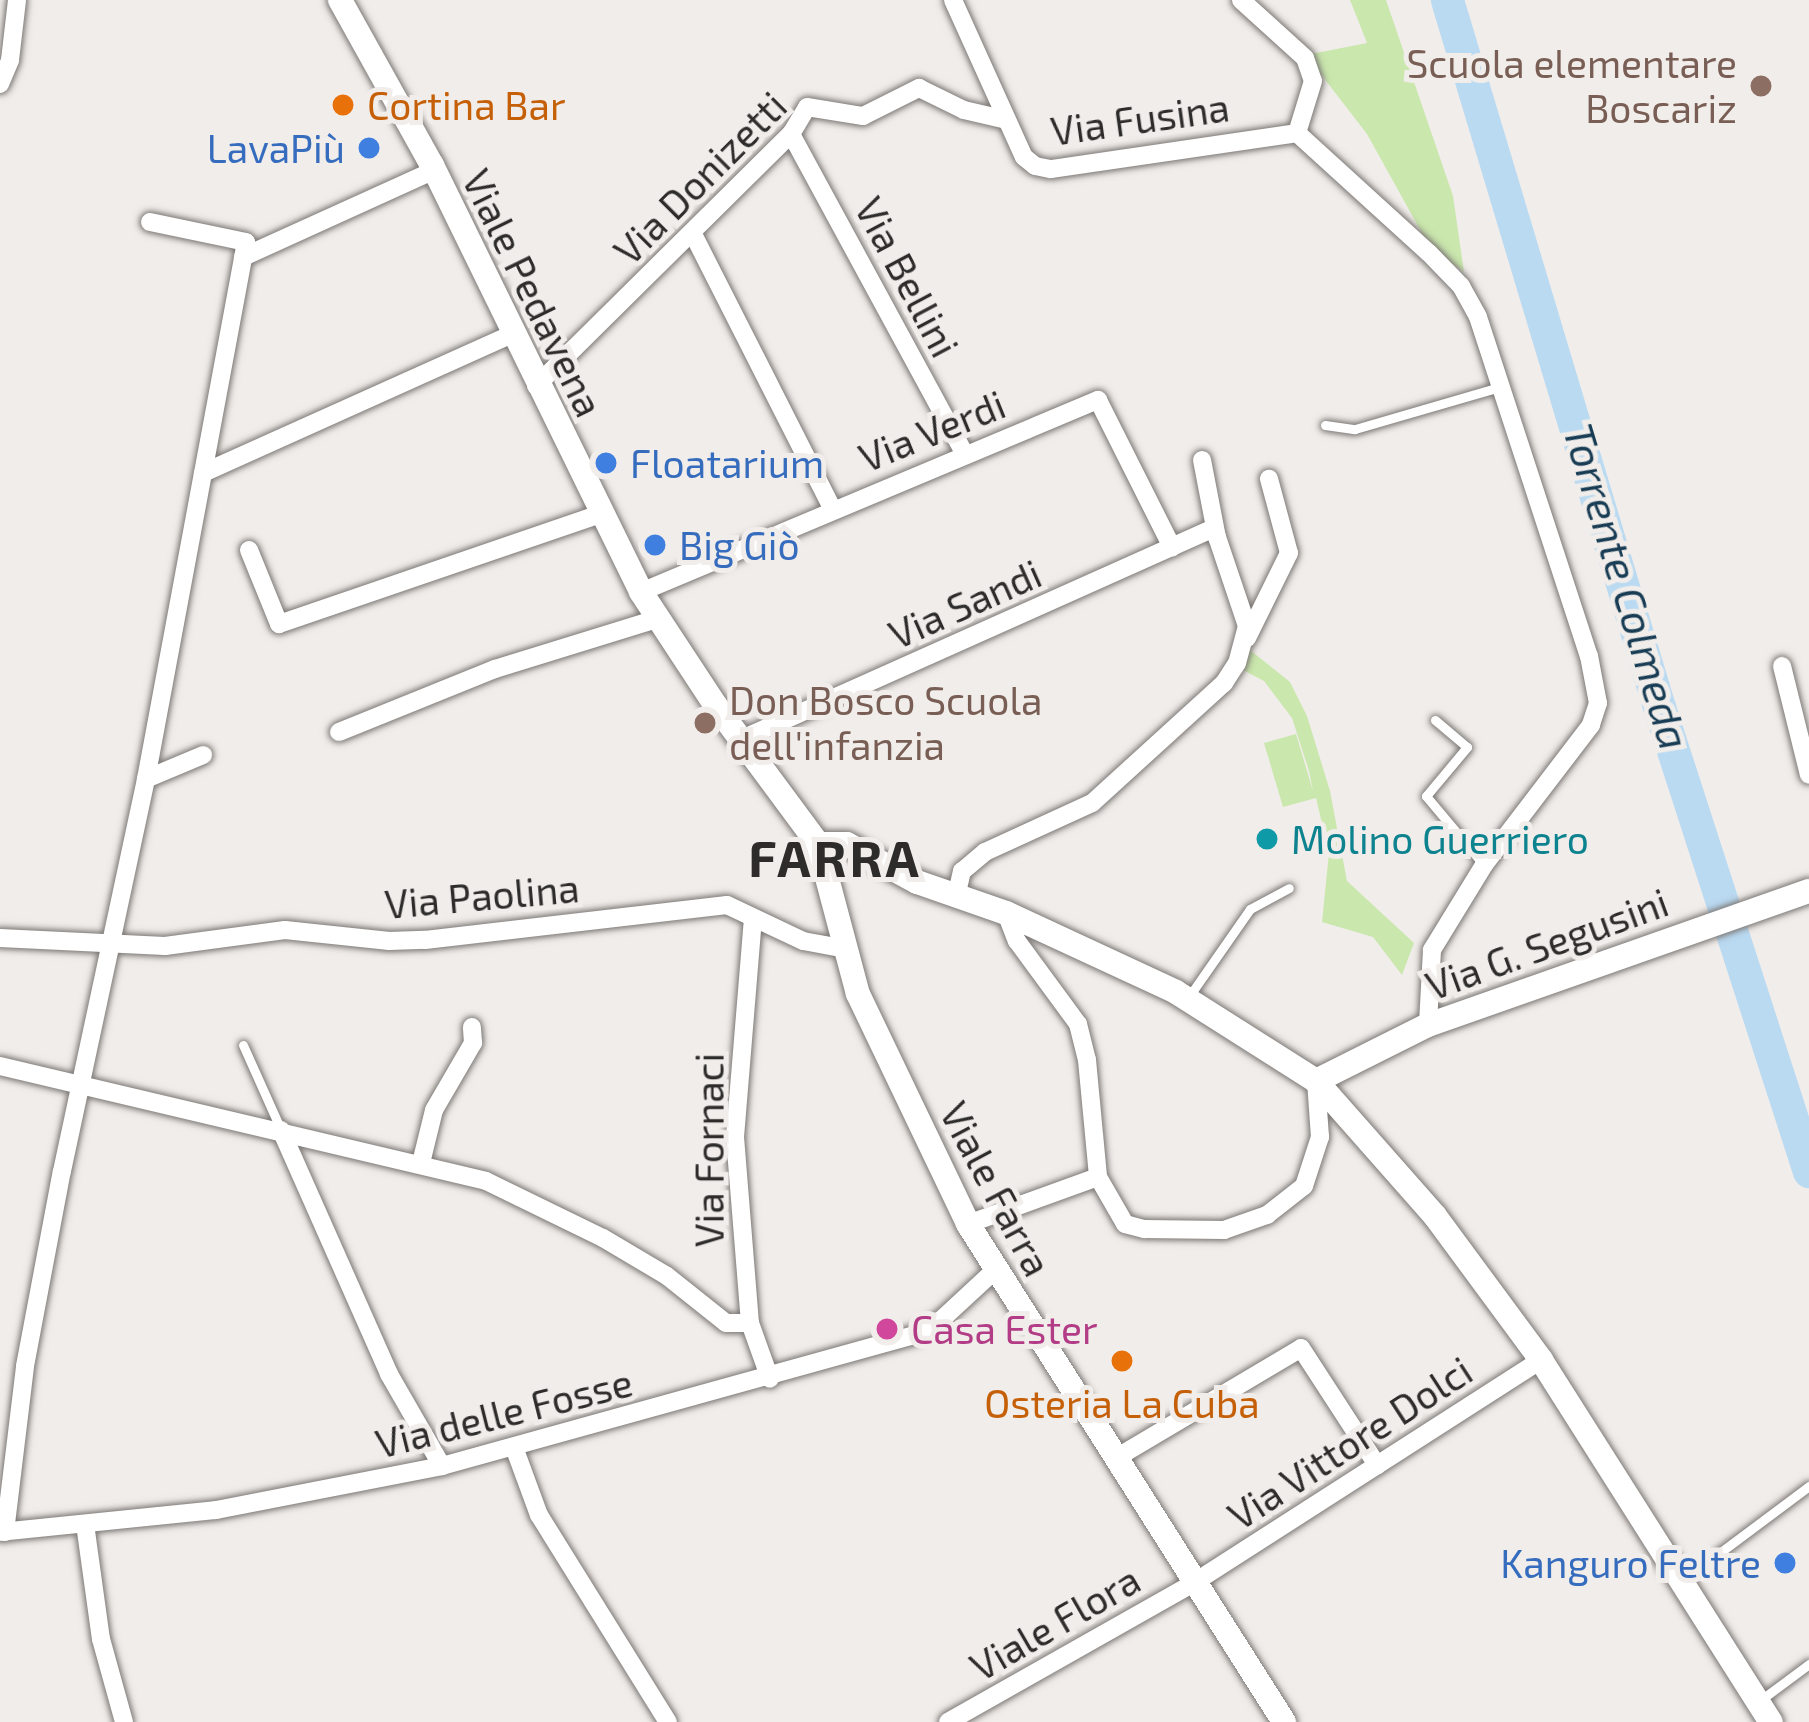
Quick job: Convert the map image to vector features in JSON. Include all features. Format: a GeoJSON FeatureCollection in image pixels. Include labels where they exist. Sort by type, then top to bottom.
{"type":"FeatureCollection","features":[{"type":"Feature","properties":{"kind":"main road","name":"Viale Pedavena"},"geometry":{"type":"LineString","coordinates":[[340,0],[435,170],[536,386],[641,592],[818,844]]}},
{"type":"Feature","properties":{"kind":"main road"},"geometry":{"type":"LineString","coordinates":[[818,844],[847,844],[917,882],[1006,913],[1187,999],[1316,1081],[1435,1216],[1541,1360],[1765,1712]]}},
{"type":"Feature","properties":{"kind":"main road","name":"Viale Farra"},"geometry":{"type":"LineString","coordinates":[[818,844],[858,994],[968,1224],[1284,1722]]}},
{"type":"Feature","properties":{"kind":"main road","name":"Via G. Segusini"},"geometry":{"type":"LineString","coordinates":[[1316,1081],[1428,1025],[1690,929],[1809,891]]}},
{"type":"Feature","properties":{"kind":"street"},"geometry":{"type":"LineString","coordinates":[[0,84],[10,60],[17,0]]}},
{"type":"Feature","properties":{"kind":"street","name":"Via Fusina"},"geometry":{"type":"LineString","coordinates":[[953,0],[1024,157],[1052,169],[1297,133]]}},
{"type":"Feature","properties":{"kind":"street"},"geometry":{"type":"LineString","coordinates":[[1241,0],[1305,58],[1313,81],[1297,133],[1461,286],[1478,316],[1589,656],[1598,703],[1591,725],[1484,865],[1432,950],[1428,1025]]}},
{"type":"Feature","properties":{"kind":"street","name":"Via Donizetti"},"geometry":{"type":"LineString","coordinates":[[536,386],[791,134],[807,107],[863,116],[920,88],[964,110],[1007,120]]}},
{"type":"Feature","properties":{"kind":"street","name":"Via Bellini"},"geometry":{"type":"LineString","coordinates":[[791,134],[964,453]]}},
{"type":"Feature","properties":{"kind":"street"},"geometry":{"type":"LineString","coordinates":[[243,257],[435,170]]}},
{"type":"Feature","properties":{"kind":"street"},"geometry":{"type":"LineString","coordinates":[[2,1532],[26,1366],[115,941],[246,242],[150,223]]}},
{"type":"Feature","properties":{"kind":"street"},"geometry":{"type":"LineString","coordinates":[[693,234],[832,508]]}},
{"type":"Feature","properties":{"kind":"street"},"geometry":{"type":"LineString","coordinates":[[203,473],[512,334]]}},
{"type":"Feature","properties":{"kind":"street","name":"Via Verdi"},"geometry":{"type":"LineString","coordinates":[[641,592],[1097,400],[1172,547]]}},
{"type":"Feature","properties":{"kind":"street"},"geometry":{"type":"LineString","coordinates":[[1202,460],[1216,534],[1247,626],[1243,647]]}},
{"type":"Feature","properties":{"kind":"street"},"geometry":{"type":"LineString","coordinates":[[956,896],[962,871],[985,852],[1092,803],[1224,683],[1288,553],[1269,479]]}},
{"type":"Feature","properties":{"kind":"street"},"geometry":{"type":"LineString","coordinates":[[249,550],[279,625],[601,514]]}},
{"type":"Feature","properties":{"kind":"street","name":"Via Sandi"},"geometry":{"type":"LineString","coordinates":[[742,739],[1172,547],[1216,534]]}},
{"type":"Feature","properties":{"kind":"street"},"geometry":{"type":"LineString","coordinates":[[339,732],[495,669],[657,619]]}},
{"type":"Feature","properties":{"kind":"street"},"geometry":{"type":"LineString","coordinates":[[1782,667],[1809,775]]}},
{"type":"Feature","properties":{"kind":"street"},"geometry":{"type":"LineString","coordinates":[[146,779],[203,754]]}},
{"type":"Feature","properties":{"kind":"street","name":"Via Paolina"},"geometry":{"type":"LineString","coordinates":[[0,938],[166,946],[284,929],[425,940],[727,905],[803,941],[848,949]]}},
{"type":"Feature","properties":{"kind":"street"},"geometry":{"type":"LineString","coordinates":[[1006,913],[1017,941],[1078,1024],[1087,1060],[1098,1177],[1125,1224],[1144,1229],[1224,1230],[1267,1215],[1304,1186],[1320,1136],[1316,1081]]}},
{"type":"Feature","properties":{"kind":"street","name":"Via Fornaci"},"geometry":{"type":"LineString","coordinates":[[753,918],[735,1137],[750,1323],[770,1379]]}},
{"type":"Feature","properties":{"kind":"street"},"geometry":{"type":"LineString","coordinates":[[421,1163],[434,1111],[473,1043],[472,1027]]}},
{"type":"Feature","properties":{"kind":"street"},"geometry":{"type":"LineString","coordinates":[[0,1066],[84,1082],[486,1181],[668,1276],[726,1323],[750,1323]]}},
{"type":"Feature","properties":{"kind":"street"},"geometry":{"type":"LineString","coordinates":[[281,1130],[389,1374],[442,1466]]}},
{"type":"Feature","properties":{"kind":"street"},"geometry":{"type":"LineString","coordinates":[[968,1224],[1098,1177]]}},
{"type":"Feature","properties":{"kind":"street","name":"Via delle Fosse"},"geometry":{"type":"LineString","coordinates":[[2,1532],[216,1510],[442,1466],[770,1379],[915,1335],[941,1320],[994,1271]]}},
{"type":"Feature","properties":{"kind":"street"},"geometry":{"type":"LineString","coordinates":[[1116,1458],[1301,1348],[1377,1465]]}},
{"type":"Feature","properties":{"kind":"street","name":"Via Vittore Dolci"},"geometry":{"type":"LineString","coordinates":[[1195,1582],[1541,1360]]}},
{"type":"Feature","properties":{"kind":"street"},"geometry":{"type":"LineString","coordinates":[[514,1447],[539,1515],[668,1722]]}},
{"type":"Feature","properties":{"kind":"street"},"geometry":{"type":"LineString","coordinates":[[85,1524],[101,1639],[124,1722]]}},
{"type":"Feature","properties":{"kind":"street","name":"Viale Flora"},"geometry":{"type":"LineString","coordinates":[[948,1722],[1195,1582]]}},
{"type":"Feature","properties":{"kind":"lane"},"geometry":{"type":"LineString","coordinates":[[1325,425],[1355,429],[1500,387]]}},
{"type":"Feature","properties":{"kind":"lane"},"geometry":{"type":"LineString","coordinates":[[1435,720],[1467,747],[1426,796],[1484,865]]}},
{"type":"Feature","properties":{"kind":"lane"},"geometry":{"type":"LineString","coordinates":[[1187,999],[1250,909],[1289,888]]}},
{"type":"Feature","properties":{"kind":"lane"},"geometry":{"type":"LineString","coordinates":[[243,1045],[281,1130]]}},
{"type":"Feature","properties":{"kind":"lane"},"geometry":{"type":"LineString","coordinates":[[1682,1580],[1809,1486]]}},
{"type":"Feature","properties":{"kind":"lane"},"geometry":{"type":"LineString","coordinates":[[1765,1712],[1809,1664]]}},
{"type":"Feature","properties":{"kind":"green space"},"geometry":{"type":"Polygon","coordinates":[[[1350,0],[1386,0],[1453,196],[1464,272],[1429,246],[1367,134],[1306,55],[1367,43],[1350,0]]]}},
{"type":"Feature","properties":{"kind":"green space"},"geometry":{"type":"Polygon","coordinates":[[[1250,650],[1290,682],[1307,716],[1330,791],[1347,881],[1414,943],[1402,975],[1373,937],[1322,922],[1329,853],[1316,798],[1283,807],[1264,743],[1296,734],[1313,791],[1309,771],[1292,718],[1264,681],[1239,668],[1250,650]]]}},
{"type":"Feature","properties":{"kind":"waterway","name":"Torrente Colmeda"},"geometry":{"type":"LineString","coordinates":[[1447,0],[1659,707],[1809,1171]]}},
{"type":"Feature","properties":{"kind":"place","name":"Scuola elementare Boscariz"},"geometry":{"type":"Point","coordinates":[1761,86]}},
{"type":"Feature","properties":{"kind":"place","name":"Cortina Bar"},"geometry":{"type":"Point","coordinates":[343,105]}},
{"type":"Feature","properties":{"kind":"place","name":"LavaPiù"},"geometry":{"type":"Point","coordinates":[369,148]}},
{"type":"Feature","properties":{"kind":"place","name":"Floatarium"},"geometry":{"type":"Point","coordinates":[606,463]}},
{"type":"Feature","properties":{"kind":"place","name":"Big Giò"},"geometry":{"type":"Point","coordinates":[655,545]}},
{"type":"Feature","properties":{"kind":"place","name":"Don Bosco Scuola dell'infanzia"},"geometry":{"type":"Point","coordinates":[705,723]}},
{"type":"Feature","properties":{"kind":"place","name":"Molino Guerriero"},"geometry":{"type":"Point","coordinates":[1267,839]}},
{"type":"Feature","properties":{"kind":"place","name":"Casa Ester"},"geometry":{"type":"Point","coordinates":[887,1329]}},
{"type":"Feature","properties":{"kind":"place","name":"Osteria La Cuba"},"geometry":{"type":"Point","coordinates":[1122,1361]}},
{"type":"Feature","properties":{"kind":"place","name":"Kanguro Feltre"},"geometry":{"type":"Point","coordinates":[1785,1563]}},
{"type":"Feature","properties":{"kind":"district","name":"FARRA"},"geometry":{"type":"Point","coordinates":[835,857]}}]}
